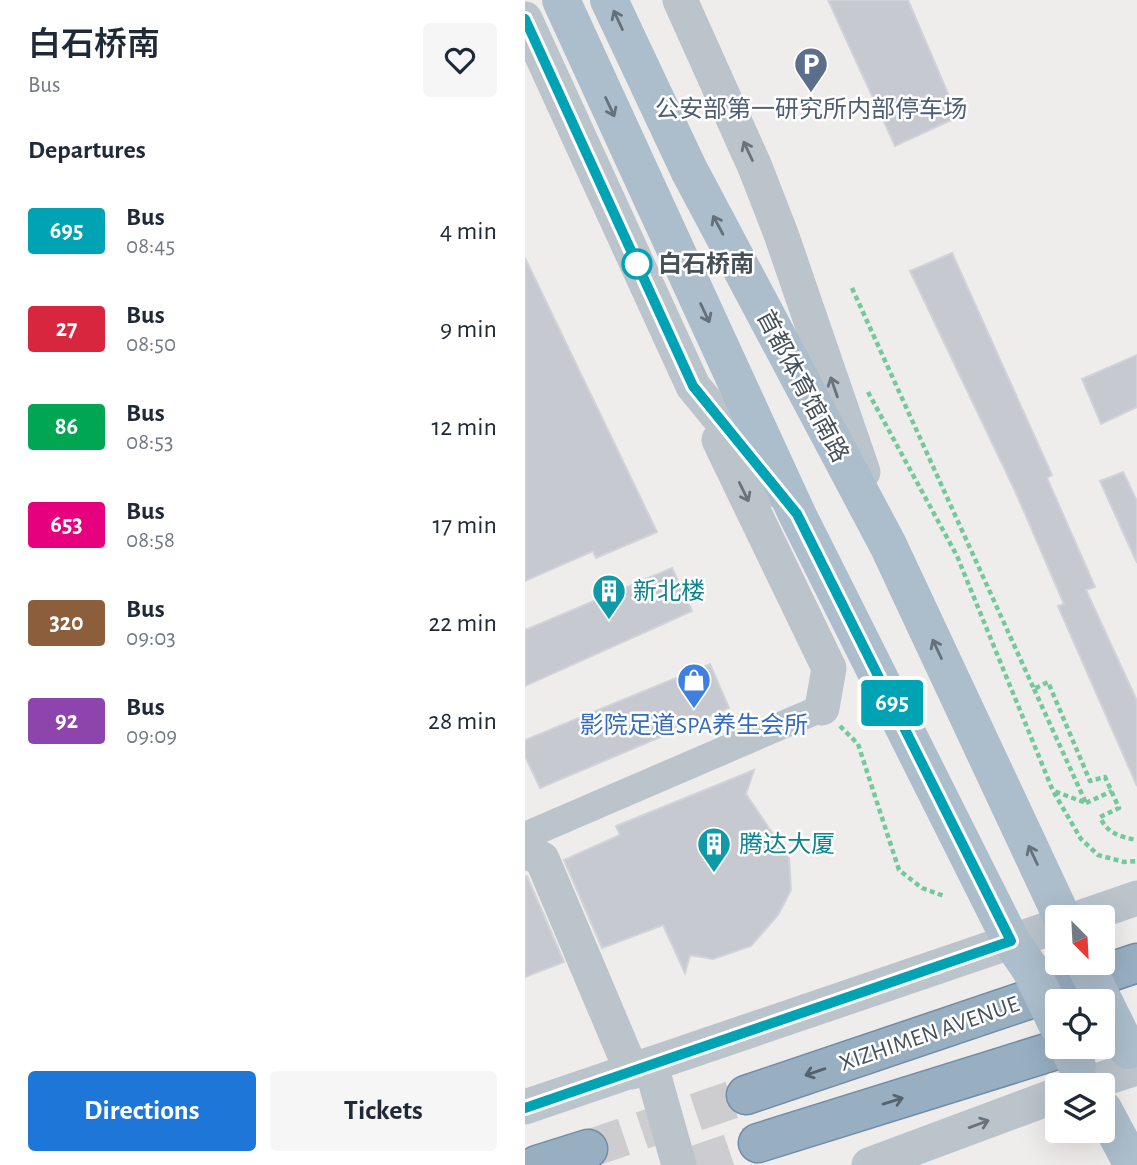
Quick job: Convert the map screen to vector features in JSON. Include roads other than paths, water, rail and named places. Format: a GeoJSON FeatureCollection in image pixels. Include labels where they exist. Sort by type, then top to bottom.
{"type":"FeatureCollection","features":[{"type":"Feature","properties":{"kind":"highway","name":"XIZHIMEN AVENUE"},"geometry":{"type":"LineString","coordinates":[[745,1095],[1085,975]]}},
{"type":"Feature","properties":{"kind":"highway"},"geometry":{"type":"LineString","coordinates":[[758,1143],[1045,1084]]}},
{"type":"Feature","properties":{"kind":"highway"},"geometry":{"type":"LineString","coordinates":[[537,1165],[587,1149]]}},
{"type":"Feature","properties":{"kind":"main road"},"geometry":{"type":"LineString","coordinates":[[561,0],[797,514],[1045,1001]]}},
{"type":"Feature","properties":{"kind":"main road","name":"首都体育馆南路"},"geometry":{"type":"LineString","coordinates":[[609,0],[689,170],[888,545],[1056,905]]}},
{"type":"Feature","properties":{"kind":"main road"},"geometry":{"type":"LineString","coordinates":[[1113,975],[1128,1049]]}},
{"type":"Feature","properties":{"kind":"main road"},"geometry":{"type":"LineString","coordinates":[[1115,1136],[1133,1165]]}},
{"type":"Feature","properties":{"kind":"street","name":"首都体育馆南路"},"geometry":{"type":"LineString","coordinates":[[680,0],[755,167],[781,234],[888,545]]}},
{"type":"Feature","properties":{"kind":"street"},"geometry":{"type":"LineString","coordinates":[[525,19],[693,386],[829,668],[822,708],[525,836]]}},
{"type":"Feature","properties":{"kind":"street"},"geometry":{"type":"LineString","coordinates":[[693,386],[797,514]]}},
{"type":"Feature","properties":{"kind":"street"},"geometry":{"type":"LineString","coordinates":[[525,851],[543,859],[641,1069],[679,1165]]}},
{"type":"Feature","properties":{"kind":"street"},"geometry":{"type":"LineString","coordinates":[[1115,905],[1137,898]]}},
{"type":"Feature","properties":{"kind":"street"},"geometry":{"type":"LineString","coordinates":[[525,1108],[641,1069],[1021,955],[1045,936]]}},
{"type":"Feature","properties":{"kind":"street"},"geometry":{"type":"LineString","coordinates":[[1086,1073],[1128,1049]]}},
{"type":"Feature","properties":{"kind":"street"},"geometry":{"type":"LineString","coordinates":[[869,1165],[1045,1091]]}},
{"type":"Feature","properties":{"kind":"tunnel"},"geometry":{"type":"LineString","coordinates":[[588,1149],[746,1095]]}},
{"type":"Feature","properties":{"kind":"tunnel"},"geometry":{"type":"LineString","coordinates":[[694,1165],[758,1143]]}},
{"type":"Feature","properties":{"kind":"place","name":"公安部第一研究所内部停车场"},"geometry":{"type":"Point","coordinates":[811,94]}},
{"type":"Feature","properties":{"kind":"place","name":"白石桥南"},"geometry":{"type":"Point","coordinates":[637,264]}},
{"type":"Feature","properties":{"kind":"place","name":"新北楼"},"geometry":{"type":"Point","coordinates":[609,621]}},
{"type":"Feature","properties":{"kind":"place","name":"影院足道SPA养生会所"},"geometry":{"type":"Point","coordinates":[694,710]}},
{"type":"Feature","properties":{"kind":"place","name":"腾达大厦"},"geometry":{"type":"Point","coordinates":[714,874]}}]}
